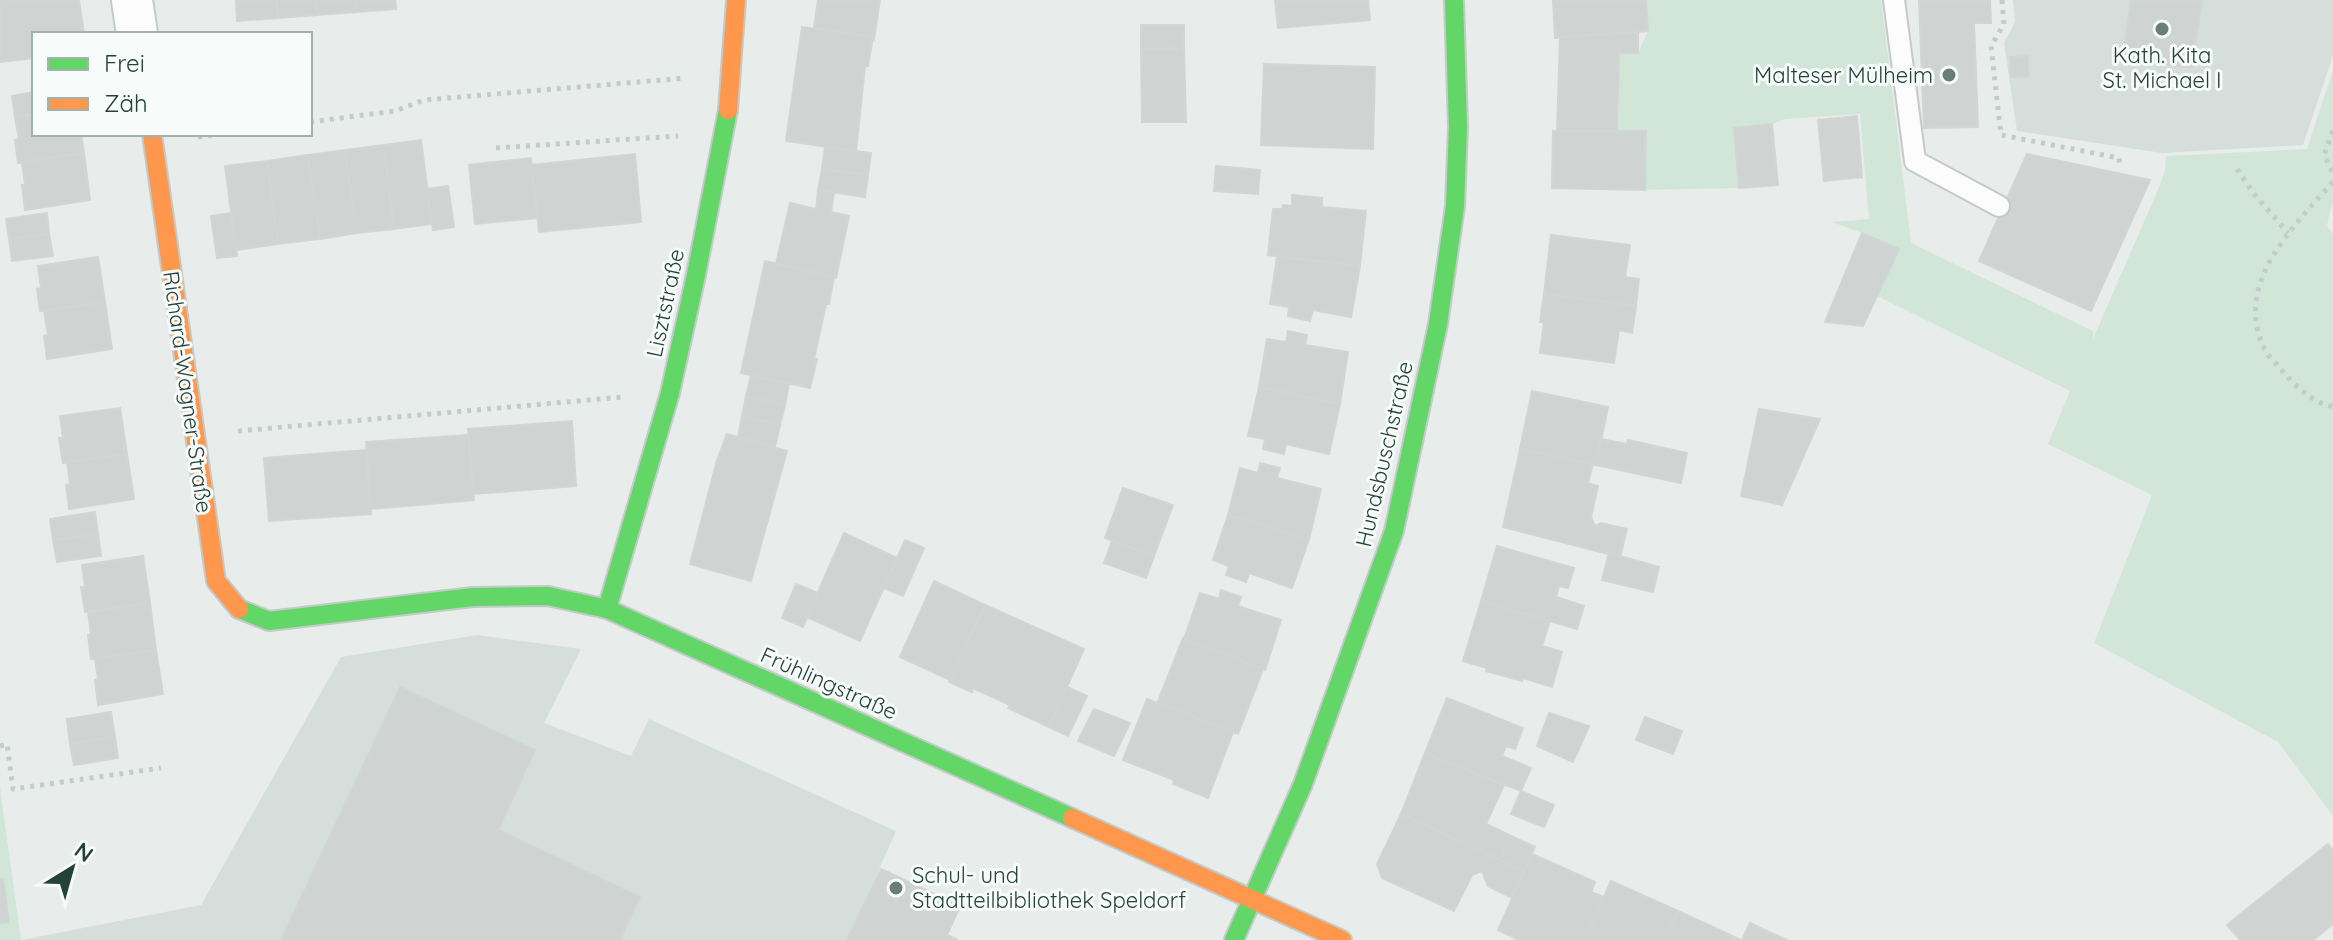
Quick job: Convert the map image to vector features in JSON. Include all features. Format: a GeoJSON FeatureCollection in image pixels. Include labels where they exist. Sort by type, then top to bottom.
{"type":"FeatureCollection","features":[{"type":"Feature","properties":{"kind":"street"},"geometry":{"type":"LineString","coordinates":[[132,0],[137,32]]}},
{"type":"Feature","properties":{"kind":"street","name":"Lisztstraße"},"geometry":{"type":"LineString","coordinates":[[607,609],[670,393],[725,132],[736,0]]}},
{"type":"Feature","properties":{"kind":"street","name":"Hundsbuschstraße"},"geometry":{"type":"LineString","coordinates":[[1234,940],[1303,784],[1394,531],[1438,324],[1455,206],[1458,127],[1454,0]]}},
{"type":"Feature","properties":{"kind":"street","name":"Richard-Wagner-Straße"},"geometry":{"type":"LineString","coordinates":[[152,136],[216,581],[239,610],[269,621]]}},
{"type":"Feature","properties":{"kind":"street","name":"Frühlingstraße"},"geometry":{"type":"LineString","coordinates":[[269,621],[473,597],[548,596],[607,609],[1342,940]]}},
{"type":"Feature","properties":{"kind":"lane"},"geometry":{"type":"LineString","coordinates":[[1894,0],[1915,161],[1999,206]]}},
{"type":"Feature","properties":{"kind":"path"},"geometry":{"type":"LineString","coordinates":[[2002,0],[2004,24],[1991,46],[2001,135],[2119,158],[2120,168]]}},
{"type":"Feature","properties":{"kind":"path"},"geometry":{"type":"LineString","coordinates":[[312,122],[395,111],[424,100],[732,74]]}},
{"type":"Feature","properties":{"kind":"path"},"geometry":{"type":"LineString","coordinates":[[2333,131],[2324,155],[2333,173]]}},
{"type":"Feature","properties":{"kind":"path"},"geometry":{"type":"LineString","coordinates":[[496,148],[725,132]]}},
{"type":"Feature","properties":{"kind":"path"},"geometry":{"type":"LineString","coordinates":[[2237,169],[2288,233]]}},
{"type":"Feature","properties":{"kind":"path"},"geometry":{"type":"LineString","coordinates":[[2333,182],[2288,233],[2259,281],[2253,310],[2264,349],[2293,384],[2324,405],[2333,407]]}},
{"type":"Feature","properties":{"kind":"path"},"geometry":{"type":"LineString","coordinates":[[194,435],[670,393]]}},
{"type":"Feature","properties":{"kind":"path"},"geometry":{"type":"LineString","coordinates":[[0,746],[7,744],[13,789],[161,768]]}},
{"type":"Feature","properties":{"kind":"shaded area"},"geometry":{"type":"Polygon","coordinates":[[[2013,0],[2131,0],[2123,57],[2192,68],[2202,0],[2333,0],[2333,56],[2303,145],[2162,153],[2017,131],[2004,43],[2015,22],[2013,0]]]}},
{"type":"Feature","properties":{"kind":"shaded area"},"geometry":{"type":"Polygon","coordinates":[[[477,635],[581,649],[544,723],[631,756],[649,719],[896,831],[848,940],[21,940],[201,905],[341,657],[477,635]]]}},
{"type":"Feature","properties":{"kind":"green space"},"geometry":{"type":"Polygon","coordinates":[[[1646,0],[1881,0],[1911,243],[2093,331],[2093,339],[2157,192],[2165,171],[2166,156],[2307,149],[2333,70],[2333,202],[2327,225],[2333,235],[2333,816],[2278,742],[2094,643],[2152,495],[2048,444],[2070,391],[1877,296],[1898,249],[1832,222],[1869,219],[1860,114],[1785,119],[1772,124],[1734,128],[1739,188],[1645,190],[1646,131],[1618,130],[1619,53],[1638,53],[1648,31],[1646,0]]]}},
{"type":"Feature","properties":{"kind":"green space"},"geometry":{"type":"Polygon","coordinates":[[[0,786],[2,803],[21,940],[0,940],[0,786]]]}},
{"type":"Feature","properties":{"kind":"building"},"geometry":{"type":"Polygon","coordinates":[[[0,0],[79,0],[84,32],[32,32],[32,58],[0,62],[0,0]]]}},
{"type":"Feature","properties":{"kind":"building"},"geometry":{"type":"Polygon","coordinates":[[[236,0],[277,0],[278,18],[237,21],[236,0]]]}},
{"type":"Feature","properties":{"kind":"building"},"geometry":{"type":"Polygon","coordinates":[[[277,0],[316,0],[317,15],[278,18],[277,0]]]}},
{"type":"Feature","properties":{"kind":"building"},"geometry":{"type":"Polygon","coordinates":[[[316,0],[355,0],[356,12],[317,15],[316,0]]]}},
{"type":"Feature","properties":{"kind":"building"},"geometry":{"type":"Polygon","coordinates":[[[355,0],[395,0],[396,9],[356,12],[355,0]]]}},
{"type":"Feature","properties":{"kind":"building"},"geometry":{"type":"Polygon","coordinates":[[[818,0],[880,0],[874,39],[814,28],[818,0]]]}},
{"type":"Feature","properties":{"kind":"building"},"geometry":{"type":"Polygon","coordinates":[[[1275,0],[1368,0],[1370,20],[1278,28],[1275,0]]]}},
{"type":"Feature","properties":{"kind":"building"},"geometry":{"type":"Polygon","coordinates":[[[1553,0],[1646,0],[1648,31],[1555,38],[1553,0]]]}},
{"type":"Feature","properties":{"kind":"building","name":"Malteser Mülheim"},"geometry":{"type":"Polygon","coordinates":[[[1919,0],[1990,0],[1991,23],[1974,23],[1978,127],[1924,128],[1919,0]]]}},
{"type":"Feature","properties":{"kind":"building","name":"Kath. Kita St. Michael I"},"geometry":{"type":"Polygon","coordinates":[[[2131,0],[2202,0],[2192,68],[2123,57],[2131,0]]]}},
{"type":"Feature","properties":{"kind":"building"},"geometry":{"type":"Polygon","coordinates":[[[1141,25],[1184,25],[1184,48],[1141,49],[1141,25]]]}},
{"type":"Feature","properties":{"kind":"building"},"geometry":{"type":"Polygon","coordinates":[[[802,27],[873,37],[868,66],[865,66],[856,151],[786,141],[802,27]]]}},
{"type":"Feature","properties":{"kind":"building"},"geometry":{"type":"Polygon","coordinates":[[[1638,32],[1638,53],[1619,53],[1617,131],[1557,131],[1560,37],[1638,32]]]}},
{"type":"Feature","properties":{"kind":"building"},"geometry":{"type":"Polygon","coordinates":[[[1184,48],[1186,122],[1142,122],[1141,49],[1184,48]]]}},
{"type":"Feature","properties":{"kind":"building"},"geometry":{"type":"Polygon","coordinates":[[[2028,56],[2028,76],[2011,77],[2010,57],[2028,56]]]}},
{"type":"Feature","properties":{"kind":"building"},"geometry":{"type":"Polygon","coordinates":[[[1264,64],[1375,67],[1373,149],[1261,145],[1264,64]]]}},
{"type":"Feature","properties":{"kind":"building"},"geometry":{"type":"Polygon","coordinates":[[[32,92],[32,114],[15,117],[12,96],[32,92]]]}},
{"type":"Feature","properties":{"kind":"building"},"geometry":{"type":"Polygon","coordinates":[[[32,114],[32,136],[81,136],[84,153],[18,163],[15,140],[19,139],[15,117],[32,114]]]}},
{"type":"Feature","properties":{"kind":"building"},"geometry":{"type":"Polygon","coordinates":[[[1857,116],[1862,177],[1824,181],[1818,120],[1857,116]]]}},
{"type":"Feature","properties":{"kind":"building"},"geometry":{"type":"Polygon","coordinates":[[[1772,124],[1778,185],[1739,188],[1734,128],[1772,124]]]}},
{"type":"Feature","properties":{"kind":"building"},"geometry":{"type":"Polygon","coordinates":[[[1553,131],[1646,131],[1645,190],[1552,188],[1553,131]]]}},
{"type":"Feature","properties":{"kind":"building"},"geometry":{"type":"Polygon","coordinates":[[[421,140],[432,224],[394,229],[383,145],[421,140]]]}},
{"type":"Feature","properties":{"kind":"building"},"geometry":{"type":"Polygon","coordinates":[[[383,145],[394,229],[357,233],[345,150],[383,145]]]}},
{"type":"Feature","properties":{"kind":"building"},"geometry":{"type":"Polygon","coordinates":[[[825,147],[871,153],[868,175],[822,169],[825,147]]]}},
{"type":"Feature","properties":{"kind":"building"},"geometry":{"type":"Polygon","coordinates":[[[345,150],[357,233],[320,239],[308,155],[345,150]]]}},
{"type":"Feature","properties":{"kind":"building"},"geometry":{"type":"Polygon","coordinates":[[[84,153],[90,200],[25,210],[22,162],[84,153]]]}},
{"type":"Feature","properties":{"kind":"building"},"geometry":{"type":"Polygon","coordinates":[[[635,154],[641,222],[539,232],[532,165],[635,154]]]}},
{"type":"Feature","properties":{"kind":"building"},"geometry":{"type":"Polygon","coordinates":[[[2027,154],[2150,180],[2091,311],[1979,261],[2027,154]]]}},
{"type":"Feature","properties":{"kind":"building"},"geometry":{"type":"Polygon","coordinates":[[[308,155],[320,239],[278,244],[267,161],[308,155]]]}},
{"type":"Feature","properties":{"kind":"building"},"geometry":{"type":"Polygon","coordinates":[[[531,158],[537,218],[475,224],[469,165],[531,158]]]}},
{"type":"Feature","properties":{"kind":"building"},"geometry":{"type":"Polygon","coordinates":[[[267,161],[278,244],[236,250],[225,166],[267,161]]]}},
{"type":"Feature","properties":{"kind":"building"},"geometry":{"type":"Polygon","coordinates":[[[1216,166],[1260,170],[1258,194],[1214,191],[1216,166]]]}},
{"type":"Feature","properties":{"kind":"building"},"geometry":{"type":"Polygon","coordinates":[[[822,169],[868,175],[865,197],[818,190],[822,169]]]}},
{"type":"Feature","properties":{"kind":"building"},"geometry":{"type":"Polygon","coordinates":[[[448,186],[454,227],[433,230],[427,189],[448,186]]]}},
{"type":"Feature","properties":{"kind":"building"},"geometry":{"type":"Polygon","coordinates":[[[818,190],[834,192],[831,212],[849,216],[836,278],[776,264],[790,203],[816,209],[818,190]]]}},
{"type":"Feature","properties":{"kind":"building"},"geometry":{"type":"Polygon","coordinates":[[[1292,195],[1322,198],[1322,207],[1366,211],[1360,266],[1268,255],[1273,209],[1292,206],[1292,195]]]}},
{"type":"Feature","properties":{"kind":"building"},"geometry":{"type":"Polygon","coordinates":[[[47,213],[49,234],[9,239],[6,219],[47,213]]]}},
{"type":"Feature","properties":{"kind":"building"},"geometry":{"type":"Polygon","coordinates":[[[231,213],[237,256],[217,258],[211,216],[231,213]]]}},
{"type":"Feature","properties":{"kind":"building"},"geometry":{"type":"Polygon","coordinates":[[[1862,233],[1899,249],[1863,326],[1825,322],[1862,233]]]}},
{"type":"Feature","properties":{"kind":"building"},"geometry":{"type":"Polygon","coordinates":[[[49,234],[53,256],[12,261],[9,239],[49,234]]]}},
{"type":"Feature","properties":{"kind":"building"},"geometry":{"type":"Polygon","coordinates":[[[1551,235],[1630,245],[1625,277],[1639,279],[1636,306],[1544,294],[1551,235]]]}},
{"type":"Feature","properties":{"kind":"building"},"geometry":{"type":"Polygon","coordinates":[[[98,257],[105,302],[40,311],[38,266],[98,257]]]}},
{"type":"Feature","properties":{"kind":"building"},"geometry":{"type":"Polygon","coordinates":[[[1277,257],[1360,266],[1351,317],[1313,310],[1310,321],[1288,316],[1289,307],[1270,304],[1277,257]]]}},
{"type":"Feature","properties":{"kind":"building"},"geometry":{"type":"Polygon","coordinates":[[[765,261],[834,277],[810,388],[741,373],[765,261]]]}},
{"type":"Feature","properties":{"kind":"building"},"geometry":{"type":"Polygon","coordinates":[[[1544,294],[1636,306],[1632,333],[1619,330],[1614,363],[1540,353],[1544,294]]]}},
{"type":"Feature","properties":{"kind":"building"},"geometry":{"type":"Polygon","coordinates":[[[105,302],[112,349],[47,359],[44,336],[48,335],[44,311],[105,302]]]}},
{"type":"Feature","properties":{"kind":"building"},"geometry":{"type":"Polygon","coordinates":[[[1288,331],[1307,335],[1305,345],[1348,352],[1340,404],[1259,387],[1267,339],[1286,342],[1288,331]]]}},
{"type":"Feature","properties":{"kind":"building"},"geometry":{"type":"Polygon","coordinates":[[[751,375],[789,384],[785,405],[746,396],[751,375]]]}},
{"type":"Feature","properties":{"kind":"building"},"geometry":{"type":"Polygon","coordinates":[[[1259,387],[1340,404],[1329,454],[1286,444],[1284,454],[1263,449],[1265,439],[1248,436],[1259,387]]]}},
{"type":"Feature","properties":{"kind":"building"},"geometry":{"type":"Polygon","coordinates":[[[1532,391],[1608,407],[1596,465],[1520,449],[1532,391]]]}},
{"type":"Feature","properties":{"kind":"building"},"geometry":{"type":"Polygon","coordinates":[[[746,396],[785,405],[780,425],[742,416],[746,396]]]}},
{"type":"Feature","properties":{"kind":"building"},"geometry":{"type":"Polygon","coordinates":[[[120,408],[127,454],[63,463],[60,416],[120,408]]]}},
{"type":"Feature","properties":{"kind":"building"},"geometry":{"type":"Polygon","coordinates":[[[1759,409],[1820,419],[1782,505],[1741,496],[1759,409]]]}},
{"type":"Feature","properties":{"kind":"building"},"geometry":{"type":"Polygon","coordinates":[[[742,416],[780,425],[775,447],[738,437],[742,416]]]}},
{"type":"Feature","properties":{"kind":"building"},"geometry":{"type":"Polygon","coordinates":[[[572,421],[576,486],[473,494],[468,429],[572,421]]]}},
{"type":"Feature","properties":{"kind":"building"},"geometry":{"type":"Polygon","coordinates":[[[727,434],[787,451],[751,581],[690,564],[717,460],[727,434]]]}},
{"type":"Feature","properties":{"kind":"building"},"geometry":{"type":"Polygon","coordinates":[[[468,435],[474,500],[371,509],[366,442],[468,435]]]}},
{"type":"Feature","properties":{"kind":"building"},"geometry":{"type":"Polygon","coordinates":[[[1601,439],[1627,444],[1628,440],[1687,453],[1681,483],[1596,465],[1601,439]]]}},
{"type":"Feature","properties":{"kind":"building"},"geometry":{"type":"Polygon","coordinates":[[[1520,449],[1593,464],[1588,483],[1598,486],[1591,517],[1595,526],[1601,523],[1627,529],[1620,557],[1503,527],[1520,449]]]}},
{"type":"Feature","properties":{"kind":"building"},"geometry":{"type":"Polygon","coordinates":[[[366,450],[371,514],[269,521],[264,458],[366,450]]]}},
{"type":"Feature","properties":{"kind":"building"},"geometry":{"type":"Polygon","coordinates":[[[127,454],[134,499],[69,509],[67,462],[127,454]]]}},
{"type":"Feature","properties":{"kind":"building"},"geometry":{"type":"Polygon","coordinates":[[[1260,463],[1280,468],[1277,478],[1321,489],[1309,539],[1228,515],[1240,468],[1258,473],[1260,463]]]}},
{"type":"Feature","properties":{"kind":"building"},"geometry":{"type":"Polygon","coordinates":[[[1123,488],[1173,505],[1154,556],[1105,538],[1123,488]]]}},
{"type":"Feature","properties":{"kind":"building"},"geometry":{"type":"Polygon","coordinates":[[[95,512],[98,534],[53,540],[50,519],[95,512]]]}},
{"type":"Feature","properties":{"kind":"building"},"geometry":{"type":"Polygon","coordinates":[[[1228,515],[1309,539],[1292,588],[1249,573],[1246,582],[1226,575],[1229,566],[1213,560],[1228,515]]]}},
{"type":"Feature","properties":{"kind":"building"},"geometry":{"type":"Polygon","coordinates":[[[844,533],[897,558],[860,641],[807,617],[844,533]]]}},
{"type":"Feature","properties":{"kind":"building"},"geometry":{"type":"Polygon","coordinates":[[[98,534],[101,556],[57,562],[53,540],[98,534]]]}},
{"type":"Feature","properties":{"kind":"building"},"geometry":{"type":"Polygon","coordinates":[[[905,540],[924,548],[903,596],[884,588],[905,540]]]}},
{"type":"Feature","properties":{"kind":"building"},"geometry":{"type":"Polygon","coordinates":[[[1112,541],[1154,556],[1146,578],[1104,563],[1112,541]]]}},
{"type":"Feature","properties":{"kind":"building"},"geometry":{"type":"Polygon","coordinates":[[[1497,546],[1574,568],[1568,588],[1559,586],[1556,597],[1584,606],[1577,629],[1481,601],[1497,546]]]}},
{"type":"Feature","properties":{"kind":"building"},"geometry":{"type":"Polygon","coordinates":[[[1609,553],[1659,567],[1653,592],[1602,580],[1609,553]]]}},
{"type":"Feature","properties":{"kind":"building"},"geometry":{"type":"Polygon","coordinates":[[[143,556],[150,603],[85,612],[82,565],[143,556]]]}},
{"type":"Feature","properties":{"kind":"building"},"geometry":{"type":"Polygon","coordinates":[[[934,581],[985,605],[950,680],[900,657],[934,581]]]}},
{"type":"Feature","properties":{"kind":"building"},"geometry":{"type":"Polygon","coordinates":[[[796,584],[818,593],[803,627],[782,618],[796,584]]]}},
{"type":"Feature","properties":{"kind":"building"},"geometry":{"type":"Polygon","coordinates":[[[1221,590],[1241,597],[1238,606],[1281,620],[1265,670],[1184,639],[1200,593],[1219,599],[1221,590]]]}},
{"type":"Feature","properties":{"kind":"building"},"geometry":{"type":"Polygon","coordinates":[[[1481,601],[1550,621],[1542,646],[1562,652],[1552,687],[1486,671],[1487,668],[1463,661],[1481,601]]]}},
{"type":"Feature","properties":{"kind":"building"},"geometry":{"type":"Polygon","coordinates":[[[150,603],[156,650],[91,659],[88,612],[150,603]]]}},
{"type":"Feature","properties":{"kind":"building"},"geometry":{"type":"Polygon","coordinates":[[[985,605],[1084,649],[1049,727],[973,688],[972,692],[949,682],[985,605]]]}},
{"type":"Feature","properties":{"kind":"building"},"geometry":{"type":"Polygon","coordinates":[[[1183,638],[1263,669],[1238,734],[1157,704],[1183,638]]]}},
{"type":"Feature","properties":{"kind":"building"},"geometry":{"type":"Polygon","coordinates":[[[156,650],[163,694],[98,705],[95,659],[156,650]]]}},
{"type":"Feature","properties":{"kind":"building"},"geometry":{"type":"Polygon","coordinates":[[[400,687],[535,750],[498,830],[640,897],[620,940],[281,940],[400,687]]]}},
{"type":"Feature","properties":{"kind":"building"},"geometry":{"type":"Polygon","coordinates":[[[1067,687],[1087,696],[1068,736],[1049,727],[1067,687]]]}},
{"type":"Feature","properties":{"kind":"building"},"geometry":{"type":"Polygon","coordinates":[[[1447,698],[1523,728],[1515,749],[1506,746],[1502,756],[1531,768],[1521,791],[1425,753],[1447,698]]]}},
{"type":"Feature","properties":{"kind":"building"},"geometry":{"type":"Polygon","coordinates":[[[1147,699],[1233,732],[1208,798],[1173,784],[1174,780],[1123,760],[1147,699]]]}},
{"type":"Feature","properties":{"kind":"building"},"geometry":{"type":"Polygon","coordinates":[[[1094,709],[1130,723],[1114,756],[1078,741],[1094,709]]]}},
{"type":"Feature","properties":{"kind":"building"},"geometry":{"type":"Polygon","coordinates":[[[111,712],[115,737],[70,744],[67,719],[111,712]]]}},
{"type":"Feature","properties":{"kind":"building"},"geometry":{"type":"Polygon","coordinates":[[[1549,713],[1589,726],[1573,762],[1537,746],[1549,713]]]}},
{"type":"Feature","properties":{"kind":"building"},"geometry":{"type":"Polygon","coordinates":[[[1645,717],[1682,731],[1673,754],[1636,740],[1645,717]]]}},
{"type":"Feature","properties":{"kind":"building"},"geometry":{"type":"Polygon","coordinates":[[[115,737],[118,758],[74,765],[70,744],[115,737]]]}},
{"type":"Feature","properties":{"kind":"building"},"geometry":{"type":"Polygon","coordinates":[[[1425,753],[1504,785],[1486,824],[1511,836],[1500,860],[1401,814],[1425,753]]]}},
{"type":"Feature","properties":{"kind":"building"},"geometry":{"type":"Polygon","coordinates":[[[1521,791],[1554,805],[1544,827],[1511,814],[1521,791]]]}},
{"type":"Feature","properties":{"kind":"building"},"geometry":{"type":"Polygon","coordinates":[[[1401,814],[1524,871],[1512,898],[1488,886],[1482,871],[1472,875],[1454,911],[1382,878],[1377,864],[1401,814]]]}},
{"type":"Feature","properties":{"kind":"building"},"geometry":{"type":"Polygon","coordinates":[[[1511,836],[1535,847],[1524,871],[1500,860],[1511,836]]]}},
{"type":"Feature","properties":{"kind":"building"},"geometry":{"type":"Polygon","coordinates":[[[2328,844],[2333,851],[2333,924],[2313,940],[2240,940],[2227,925],[2328,844]]]}},
{"type":"Feature","properties":{"kind":"building"},"geometry":{"type":"Polygon","coordinates":[[[1532,854],[1595,882],[1591,892],[1604,897],[1585,940],[1519,940],[1498,930],[1532,854]]]}},
{"type":"Feature","properties":{"kind":"building","name":"Schul- und Stadtteilbibliothek Speldorf"},"geometry":{"type":"Polygon","coordinates":[[[881,869],[960,906],[947,935],[958,940],[847,940],[881,869]]]}},
{"type":"Feature","properties":{"kind":"building"},"geometry":{"type":"Polygon","coordinates":[[[0,879],[3,879],[9,922],[0,923],[0,879]]]}},
{"type":"Feature","properties":{"kind":"building"},"geometry":{"type":"Polygon","coordinates":[[[1611,881],[1678,911],[1665,940],[1585,940],[1611,881]]]}},
{"type":"Feature","properties":{"kind":"building"},"geometry":{"type":"Polygon","coordinates":[[[1678,911],[1741,940],[1665,940],[1678,911]]]}},
{"type":"Feature","properties":{"kind":"building"},"geometry":{"type":"Polygon","coordinates":[[[1750,923],[1787,940],[1742,940],[1750,923]]]}},
{"type":"Feature","properties":{"kind":"traffic: fast"},"geometry":{"type":"LineString","coordinates":[[1234,940],[1303,784],[1394,531],[1438,324],[1455,206],[1458,127],[1454,0]]}},
{"type":"Feature","properties":{"kind":"traffic: fast"},"geometry":{"type":"LineString","coordinates":[[607,609],[670,393],[728,110]]}},
{"type":"Feature","properties":{"kind":"traffic: fast"},"geometry":{"type":"LineString","coordinates":[[239,609],[269,621],[473,597],[548,596],[607,609],[1072,818]]}},
{"type":"Feature","properties":{"kind":"traffic: slow"},"geometry":{"type":"LineString","coordinates":[[728,110],[736,0]]}},
{"type":"Feature","properties":{"kind":"traffic: slow"},"geometry":{"type":"LineString","coordinates":[[152,136],[216,581],[239,609]]}},
{"type":"Feature","properties":{"kind":"traffic: slow"},"geometry":{"type":"LineString","coordinates":[[1072,818],[1342,940]]}},
{"type":"Feature","properties":{"kind":"place","name":"Kath. Kita St. Michael I"},"geometry":{"type":"Point","coordinates":[2162,29]}},
{"type":"Feature","properties":{"kind":"place","name":"Malteser Mülheim"},"geometry":{"type":"Point","coordinates":[1949,75]}},
{"type":"Feature","properties":{"kind":"place","name":"Schul- und Stadtteilbibliothek Speldorf"},"geometry":{"type":"Point","coordinates":[896,888]}}]}
